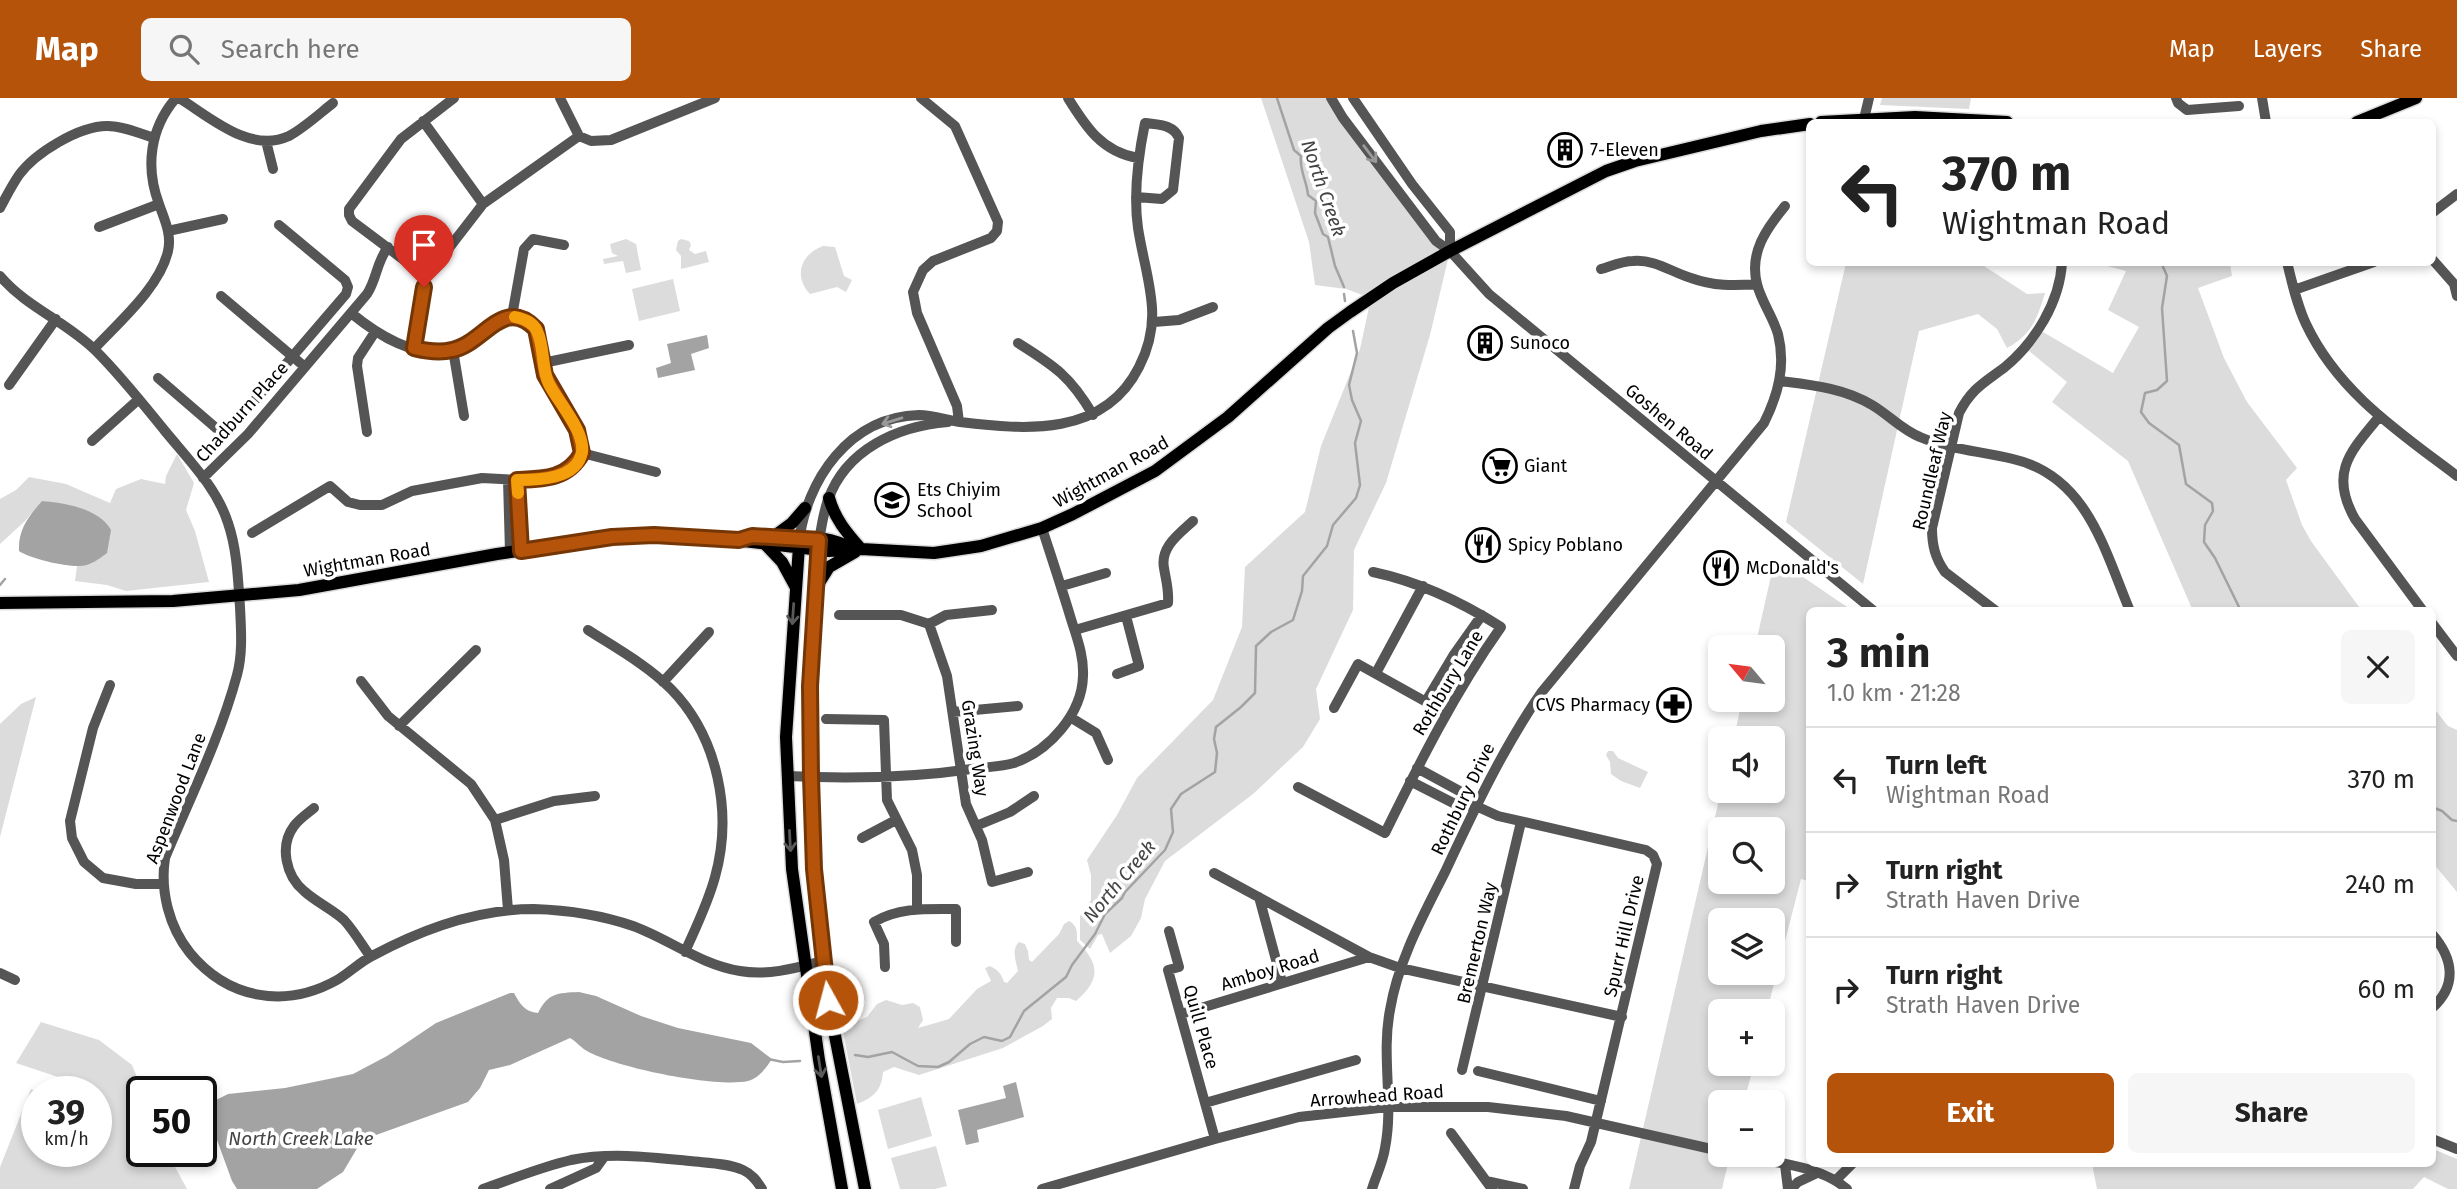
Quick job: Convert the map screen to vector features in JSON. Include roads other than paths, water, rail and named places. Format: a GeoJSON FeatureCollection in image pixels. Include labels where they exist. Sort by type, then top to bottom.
{"type":"FeatureCollection","features":[{"type":"Feature","properties":{"kind":"main road"},"geometry":{"type":"LineString","coordinates":[[2364,119],[2416,98]]}},
{"type":"Feature","properties":{"kind":"main road"},"geometry":{"type":"LineString","coordinates":[[1853,119],[1961,119]]}},
{"type":"Feature","properties":{"kind":"main road","name":"Wightman Road"},"geometry":{"type":"LineString","coordinates":[[0,603],[173,601],[299,590],[516,551],[622,536],[739,540],[752,536],[856,549],[934,552],[981,546],[1042,528],[1155,471],[1228,417],[1328,328],[1393,283],[1606,171],[1635,161],[1761,131],[1806,125]]}},
{"type":"Feature","properties":{"kind":"main road"},"geometry":{"type":"LineString","coordinates":[[816,589],[829,568],[856,549],[834,514],[829,498]]}},
{"type":"Feature","properties":{"kind":"main road"},"geometry":{"type":"LineString","coordinates":[[795,586],[769,540],[792,523],[805,508]]}},
{"type":"Feature","properties":{"kind":"main road"},"geometry":{"type":"LineString","coordinates":[[799,542],[786,737],[792,869],[805,966],[842,1189]]}},
{"type":"Feature","properties":{"kind":"main road"},"geometry":{"type":"LineString","coordinates":[[818,545],[810,686],[814,869],[828,1000],[865,1189]]}},
{"type":"Feature","properties":{"kind":"street"},"geometry":{"type":"LineString","coordinates":[[94,349],[155,280],[168,250],[168,231],[151,166],[154,138],[160,120],[178,98],[238,135],[265,141],[291,135],[333,103]]}},
{"type":"Feature","properties":{"kind":"street"},"geometry":{"type":"LineString","coordinates":[[454,98],[401,139],[349,209],[352,220],[420,272],[427,273],[432,270],[483,204],[579,136]]}},
{"type":"Feature","properties":{"kind":"street"},"geometry":{"type":"LineString","coordinates":[[560,98],[579,136],[591,141],[611,140],[715,98]]}},
{"type":"Feature","properties":{"kind":"street"},"geometry":{"type":"LineString","coordinates":[[921,98],[948,118],[961,136],[998,222],[997,230],[991,238],[933,261],[923,270],[913,292],[917,313],[957,406],[959,422]]}},
{"type":"Feature","properties":{"kind":"street"},"geometry":{"type":"LineString","coordinates":[[1068,98],[1087,129],[1100,142],[1113,151],[1138,158]]}},
{"type":"Feature","properties":{"kind":"street","name":"Goshen Road"},"geometry":{"type":"LineString","coordinates":[[1331,98],[1343,118],[1436,241],[1450,251],[1489,294],[1869,607]]}},
{"type":"Feature","properties":{"kind":"street","name":"Goshen Road"},"geometry":{"type":"LineString","coordinates":[[1353,98],[1412,184],[1450,232],[1450,251]]}},
{"type":"Feature","properties":{"kind":"street"},"geometry":{"type":"LineString","coordinates":[[1864,118],[1869,98]]}},
{"type":"Feature","properties":{"kind":"street"},"geometry":{"type":"LineString","coordinates":[[2176,98],[2187,110],[2239,106]]}},
{"type":"Feature","properties":{"kind":"street"},"geometry":{"type":"LineString","coordinates":[[2262,98],[2266,119]]}},
{"type":"Feature","properties":{"kind":"street"},"geometry":{"type":"LineString","coordinates":[[423,121],[483,204]]}},
{"type":"Feature","properties":{"kind":"street"},"geometry":{"type":"LineString","coordinates":[[799,542],[805,508],[817,480],[830,460],[863,432],[884,423],[917,415],[1024,428],[1047,427],[1093,415],[1115,400],[1138,370],[1147,351],[1154,322],[1153,298],[1138,229],[1136,197],[1138,158],[1145,123],[1166,126],[1178,134],[1175,185],[1165,198],[1136,197]]}},
{"type":"Feature","properties":{"kind":"street"},"geometry":{"type":"LineString","coordinates":[[0,208],[18,176],[30,163],[40,154],[82,132],[110,126],[154,138]]}},
{"type":"Feature","properties":{"kind":"street"},"geometry":{"type":"LineString","coordinates":[[265,141],[273,169]]}},
{"type":"Feature","properties":{"kind":"street"},"geometry":{"type":"LineString","coordinates":[[2436,210],[2457,194]]}},
{"type":"Feature","properties":{"kind":"street"},"geometry":{"type":"LineString","coordinates":[[99,227],[159,204]]}},
{"type":"Feature","properties":{"kind":"street"},"geometry":{"type":"LineString","coordinates":[[1785,206],[1766,229],[1755,261],[1757,284],[1778,337],[1780,381],[1825,387],[1850,394],[1873,405],[1915,435],[1951,448],[2014,459],[2038,467],[2059,479],[2081,501],[2090,517],[2128,607]]}},
{"type":"Feature","properties":{"kind":"street"},"geometry":{"type":"LineString","coordinates":[[168,231],[223,219]]}},
{"type":"Feature","properties":{"kind":"street","name":"Chadburn Place"},"geometry":{"type":"LineString","coordinates":[[158,379],[216,428],[231,428],[346,294],[348,287],[345,280],[279,225]]}},
{"type":"Feature","properties":{"kind":"street"},"geometry":{"type":"LineString","coordinates":[[512,316],[527,243],[533,239],[564,245]]}},
{"type":"Feature","properties":{"kind":"street","name":"Chadburn Place"},"geometry":{"type":"LineString","coordinates":[[203,478],[248,434],[351,313],[371,288],[378,263],[388,247]]}},
{"type":"Feature","properties":{"kind":"street"},"geometry":{"type":"LineString","coordinates":[[1601,269],[1642,261],[1663,265],[1690,278],[1717,285],[1757,284]]}},
{"type":"Feature","properties":{"kind":"street"},"geometry":{"type":"LineString","coordinates":[[2436,264],[2454,284],[2457,296]]}},
{"type":"Feature","properties":{"kind":"street","name":"Roundleaf Way"},"geometry":{"type":"LineString","coordinates":[[1991,607],[1945,572],[1932,544],[1932,528],[1959,413],[1968,396],[1979,384],[2023,350],[2040,328],[2058,284],[2061,266]]}},
{"type":"Feature","properties":{"kind":"street"},"geometry":{"type":"LineString","coordinates":[[2288,266],[2306,324],[2326,359],[2349,388],[2379,417],[2457,476]]}},
{"type":"Feature","properties":{"kind":"street"},"geometry":{"type":"LineString","coordinates":[[2294,290],[2363,266]]}},
{"type":"Feature","properties":{"kind":"street","name":"Aspenwood Lane"},"geometry":{"type":"LineString","coordinates":[[0,276],[14,291],[94,349],[139,399],[203,478],[228,522],[239,595],[242,638],[238,673],[165,858],[163,884],[173,923],[186,948],[199,964],[238,989],[282,998],[304,995],[339,979],[370,956],[466,916],[508,910],[563,911],[597,916],[633,926],[714,965],[741,972],[768,973],[823,961]]}},
{"type":"Feature","properties":{"kind":"street"},"geometry":{"type":"LineString","coordinates":[[414,348],[424,287]]}},
{"type":"Feature","properties":{"kind":"street","name":"Chadburn Place"},"geometry":{"type":"LineString","coordinates":[[221,296],[304,367]]}},
{"type":"Feature","properties":{"kind":"street"},"geometry":{"type":"LineString","coordinates":[[1154,322],[1179,320],[1213,307]]}},
{"type":"Feature","properties":{"kind":"street"},"geometry":{"type":"LineString","coordinates":[[252,533],[330,486],[348,502],[371,506],[394,501],[412,491],[482,478],[549,479],[576,463],[582,453],[577,430],[550,386],[536,329],[523,319],[512,316],[498,321],[469,343],[453,350],[414,348],[375,332],[351,313]]}},
{"type":"Feature","properties":{"kind":"street"},"geometry":{"type":"LineString","coordinates":[[9,385],[56,319]]}},
{"type":"Feature","properties":{"kind":"street"},"geometry":{"type":"LineString","coordinates":[[367,432],[357,366],[358,358],[375,332]]}},
{"type":"Feature","properties":{"kind":"street"},"geometry":{"type":"LineString","coordinates":[[1018,343],[1064,374],[1093,415]]}},
{"type":"Feature","properties":{"kind":"street"},"geometry":{"type":"LineString","coordinates":[[543,363],[629,345]]}},
{"type":"Feature","properties":{"kind":"street"},"geometry":{"type":"LineString","coordinates":[[453,350],[464,416]]}},
{"type":"Feature","properties":{"kind":"street","name":"Rothbury Drive"},"geometry":{"type":"LineString","coordinates":[[1372,1189],[1385,1149],[1388,1107],[1386,1039],[1400,968],[1498,762],[1541,694],[1764,423],[1774,403],[1780,381]]}},
{"type":"Feature","properties":{"kind":"street"},"geometry":{"type":"LineString","coordinates":[[92,441],[139,399]]}},
{"type":"Feature","properties":{"kind":"street"},"geometry":{"type":"LineString","coordinates":[[2379,417],[2350,452],[2342,481],[2346,502],[2355,519],[2420,607]]}},
{"type":"Feature","properties":{"kind":"street"},"geometry":{"type":"LineString","coordinates":[[818,545],[829,498],[846,468],[867,449],[890,435],[922,424],[959,422]]}},
{"type":"Feature","properties":{"kind":"street"},"geometry":{"type":"LineString","coordinates":[[582,453],[656,472]]}},
{"type":"Feature","properties":{"kind":"street"},"geometry":{"type":"LineString","coordinates":[[512,480],[516,551]]}},
{"type":"Feature","properties":{"kind":"street"},"geometry":{"type":"LineString","coordinates":[[1075,630],[1167,603],[1169,588],[1164,568],[1166,549],[1193,521]]}},
{"type":"Feature","properties":{"kind":"street"},"geometry":{"type":"LineString","coordinates":[[787,776],[937,775],[1013,763],[1028,756],[1058,733],[1079,699],[1083,660],[1042,528]]}},
{"type":"Feature","properties":{"kind":"street","name":"Rothbury Lane"},"geometry":{"type":"LineString","coordinates":[[1298,787],[1385,833],[1446,713],[1478,659],[1501,627],[1457,600],[1423,586],[1373,572]]}},
{"type":"Feature","properties":{"kind":"street"},"geometry":{"type":"LineString","coordinates":[[1062,586],[1106,573]]}},
{"type":"Feature","properties":{"kind":"street"},"geometry":{"type":"LineString","coordinates":[[1376,673],[1423,586]]}},
{"type":"Feature","properties":{"kind":"street"},"geometry":{"type":"LineString","coordinates":[[839,615],[901,615],[929,624],[946,615],[992,610]]}},
{"type":"Feature","properties":{"kind":"street"},"geometry":{"type":"LineString","coordinates":[[1426,701],[1452,656],[1482,615]]}},
{"type":"Feature","properties":{"kind":"street"},"geometry":{"type":"LineString","coordinates":[[1117,674],[1139,666],[1126,616]]}},
{"type":"Feature","properties":{"kind":"street","name":"Grazing Way"},"geometry":{"type":"LineString","coordinates":[[929,624],[947,676],[966,804],[976,826],[992,881],[1028,872]]}},
{"type":"Feature","properties":{"kind":"street"},"geometry":{"type":"LineString","coordinates":[[2436,628],[2457,656]]}},
{"type":"Feature","properties":{"kind":"street"},"geometry":{"type":"LineString","coordinates":[[588,630],[650,671],[687,708],[704,736],[719,780],[723,831],[716,874],[711,893],[685,952]]}},
{"type":"Feature","properties":{"kind":"street"},"geometry":{"type":"LineString","coordinates":[[663,682],[709,632]]}},
{"type":"Feature","properties":{"kind":"street"},"geometry":{"type":"LineString","coordinates":[[399,726],[476,650]]}},
{"type":"Feature","properties":{"kind":"street"},"geometry":{"type":"LineString","coordinates":[[1334,708],[1358,664],[1446,713]]}},
{"type":"Feature","properties":{"kind":"street"},"geometry":{"type":"LineString","coordinates":[[361,681],[388,716],[461,773],[495,820],[504,860],[508,910]]}},
{"type":"Feature","properties":{"kind":"street"},"geometry":{"type":"LineString","coordinates":[[110,685],[93,728],[73,808],[70,821],[72,838],[84,862],[103,878],[125,883],[163,884]]}},
{"type":"Feature","properties":{"kind":"street"},"geometry":{"type":"LineString","coordinates":[[953,712],[1018,706]]}},
{"type":"Feature","properties":{"kind":"street"},"geometry":{"type":"LineString","coordinates":[[1070,716],[1096,733],[1108,760]]}},
{"type":"Feature","properties":{"kind":"street"},"geometry":{"type":"LineString","coordinates":[[826,719],[884,720],[887,800],[915,859],[917,909]]}},
{"type":"Feature","properties":{"kind":"street"},"geometry":{"type":"LineString","coordinates":[[1417,768],[1465,794],[1476,806]]}},
{"type":"Feature","properties":{"kind":"street"},"geometry":{"type":"LineString","coordinates":[[1410,781],[1459,806],[1476,806]]}},
{"type":"Feature","properties":{"kind":"street"},"geometry":{"type":"LineString","coordinates":[[495,820],[554,801],[595,796]]}},
{"type":"Feature","properties":{"kind":"street"},"geometry":{"type":"LineString","coordinates":[[976,826],[1010,812],[1034,796]]}},
{"type":"Feature","properties":{"kind":"street","name":"Spurr Hill Drive"},"geometry":{"type":"LineString","coordinates":[[1476,806],[1521,822],[1646,850],[1653,855],[1657,864],[1596,1123],[1574,1189]]}},
{"type":"Feature","properties":{"kind":"street"},"geometry":{"type":"LineString","coordinates":[[314,808],[290,832],[286,859],[290,873],[294,882],[304,892],[345,921],[370,956]]}},
{"type":"Feature","properties":{"kind":"street"},"geometry":{"type":"LineString","coordinates":[[862,838],[896,820]]}},
{"type":"Feature","properties":{"kind":"street","name":"Bremerton Way"},"geometry":{"type":"LineString","coordinates":[[1462,1070],[1521,822]]}},
{"type":"Feature","properties":{"kind":"street"},"geometry":{"type":"LineString","coordinates":[[1214,873],[1369,957],[1400,968],[1622,1017]]}},
{"type":"Feature","properties":{"kind":"street"},"geometry":{"type":"LineString","coordinates":[[1259,897],[1282,982]]}},
{"type":"Feature","properties":{"kind":"street"},"geometry":{"type":"LineString","coordinates":[[885,967],[884,944],[874,922],[886,915],[917,909],[956,909],[956,942]]}},
{"type":"Feature","properties":{"kind":"street","name":"Quill Place"},"geometry":{"type":"LineString","coordinates":[[1169,931],[1179,967],[1168,970],[1215,1139]]}},
{"type":"Feature","properties":{"kind":"street"},"geometry":{"type":"LineString","coordinates":[[2436,939],[2451,958],[2454,974],[2453,984],[2445,998],[2436,1005]]}},
{"type":"Feature","properties":{"kind":"street","name":"Amboy Road"},"geometry":{"type":"LineString","coordinates":[[1181,1014],[1369,957]]}},
{"type":"Feature","properties":{"kind":"street"},"geometry":{"type":"LineString","coordinates":[[0,973],[15,980]]}},
{"type":"Feature","properties":{"kind":"street"},"geometry":{"type":"LineString","coordinates":[[1205,1103],[1356,1060]]}},
{"type":"Feature","properties":{"kind":"street"},"geometry":{"type":"LineString","coordinates":[[1478,1071],[1601,1101]]}},
{"type":"Feature","properties":{"kind":"street","name":"Arrowhead Road"},"geometry":{"type":"LineString","coordinates":[[1042,1189],[1299,1117],[1388,1107],[1488,1107],[1566,1116],[1708,1148]]}},
{"type":"Feature","properties":{"kind":"street"},"geometry":{"type":"LineString","coordinates":[[1451,1133],[1489,1185],[1523,1189]]}},
{"type":"Feature","properties":{"kind":"street"},"geometry":{"type":"LineString","coordinates":[[2436,1141],[2457,1149]]}},
{"type":"Feature","properties":{"kind":"street"},"geometry":{"type":"LineString","coordinates":[[483,1189],[568,1161],[640,1156],[715,1163],[745,1171],[762,1189]]}},
{"type":"Feature","properties":{"kind":"street"},"geometry":{"type":"LineString","coordinates":[[550,1189],[596,1168],[604,1157]]}},
{"type":"Feature","properties":{"kind":"street"},"geometry":{"type":"LineString","coordinates":[[1817,1173],[1790,1189],[1785,1165],[1817,1173],[1836,1180],[1847,1189]]}},
{"type":"Feature","properties":{"kind":"street"},"geometry":{"type":"LineString","coordinates":[[1836,1180],[1849,1167]]}},
{"type":"Feature","properties":{"kind":"water"},"geometry":{"type":"Polygon","coordinates":[[[707,335],[709,348],[691,354],[695,370],[658,378],[656,368],[671,363],[667,344],[707,335]]]}},
{"type":"Feature","properties":{"kind":"water"},"geometry":{"type":"Polygon","coordinates":[[[42,501],[70,505],[98,516],[111,530],[107,553],[88,564],[75,566],[40,560],[19,551],[25,524],[42,501]]]}},
{"type":"Feature","properties":{"kind":"water","name":"North Creek Lake"},"geometry":{"type":"Polygon","coordinates":[[[579,992],[596,996],[641,1016],[678,1028],[751,1043],[772,1059],[752,1080],[714,1082],[620,1064],[587,1051],[570,1038],[510,1065],[489,1070],[480,1088],[468,1102],[362,1140],[343,1172],[317,1189],[237,1189],[232,1181],[217,1140],[217,1100],[228,1094],[285,1088],[353,1074],[387,1056],[436,1023],[510,993],[514,993],[526,1009],[538,1013],[554,995],[579,992]]]}},
{"type":"Feature","properties":{"kind":"water"},"geometry":{"type":"Polygon","coordinates":[[[1016,1082],[1024,1117],[977,1130],[979,1142],[966,1145],[958,1110],[1006,1098],[1003,1086],[1016,1082]]]}},
{"type":"Feature","properties":{"kind":"waterway","name":"North Creek"},"geometry":{"type":"LineString","coordinates":[[1277,98],[1294,150],[1301,156],[1308,195],[1316,201],[1315,213],[1323,234],[1328,237],[1335,266],[1344,287]]}},
{"type":"Feature","properties":{"kind":"waterway"},"geometry":{"type":"LineString","coordinates":[[2163,266],[2167,276],[2162,308],[2167,381],[2157,390],[2145,393],[2141,412],[2149,423],[2179,445],[2186,484],[2212,503],[2213,511],[2205,525],[2204,542],[2239,607]]}},
{"type":"Feature","properties":{"kind":"waterway","name":"North Creek"},"geometry":{"type":"LineString","coordinates":[[1344,294],[1345,301]]}},
{"type":"Feature","properties":{"kind":"waterway","name":"North Creek"},"geometry":{"type":"LineString","coordinates":[[855,1055],[868,1057],[892,1052],[918,1066],[938,1067],[984,1037],[1002,1041],[1010,1037],[1024,1011],[1066,977],[1105,914],[1165,850],[1173,832],[1171,809],[1181,794],[1215,772],[1216,727],[1255,693],[1256,646],[1271,632],[1293,620],[1302,591],[1303,576],[1327,546],[1333,525],[1356,498],[1360,485],[1355,443],[1361,421],[1349,385],[1357,353],[1353,331]]}},
{"type":"Feature","properties":{"kind":"waterway"},"geometry":{"type":"LineString","coordinates":[[0,585],[5,579]]}},
{"type":"Feature","properties":{"kind":"waterway"},"geometry":{"type":"LineString","coordinates":[[2436,809],[2457,821]]}},
{"type":"Feature","properties":{"kind":"waterway","name":"North Creek"},"geometry":{"type":"LineString","coordinates":[[768,1059],[800,1061]]}},
{"type":"Feature","properties":{"kind":"place","name":"7-Eleven"},"geometry":{"type":"Point","coordinates":[1565,150]}},
{"type":"Feature","properties":{"kind":"place","name":"Sunoco"},"geometry":{"type":"Point","coordinates":[1485,343]}},
{"type":"Feature","properties":{"kind":"place","name":"Giant"},"geometry":{"type":"Point","coordinates":[1500,466]}},
{"type":"Feature","properties":{"kind":"place","name":"Ets Chiyim School"},"geometry":{"type":"Point","coordinates":[892,500]}},
{"type":"Feature","properties":{"kind":"place","name":"Spicy Poblano"},"geometry":{"type":"Point","coordinates":[1483,545]}},
{"type":"Feature","properties":{"kind":"place","name":"McDonald's"},"geometry":{"type":"Point","coordinates":[1721,568]}},
{"type":"Feature","properties":{"kind":"place","name":"CVS Pharmacy"},"geometry":{"type":"Point","coordinates":[1674,705]}}]}
